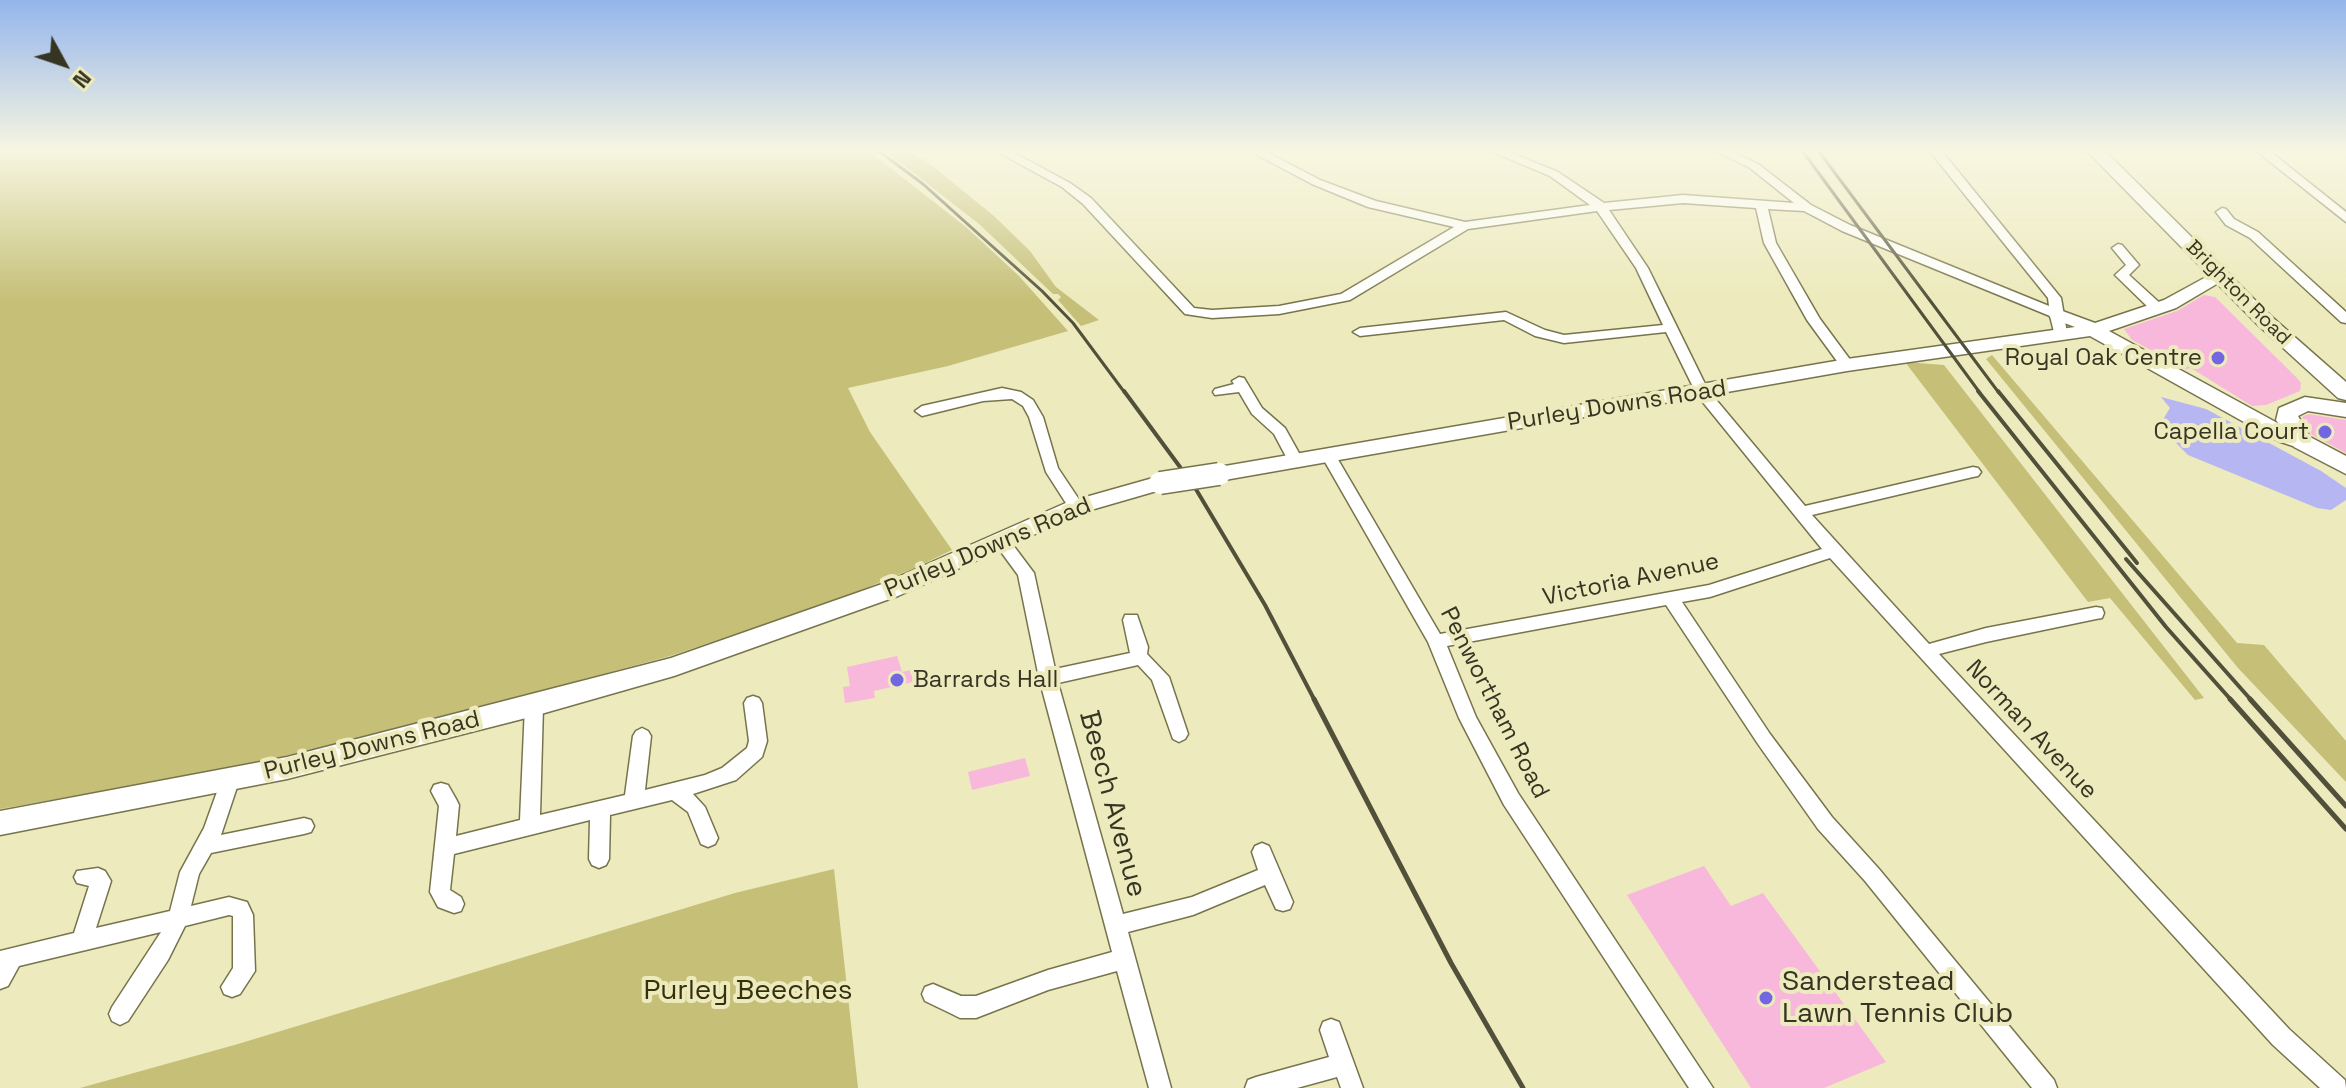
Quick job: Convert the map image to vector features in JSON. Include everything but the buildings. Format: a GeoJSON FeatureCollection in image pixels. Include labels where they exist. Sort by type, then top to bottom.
{"type":"FeatureCollection","features":[{"type":"Feature","properties":{"kind":"main road","name":"Brighton Road"},"geometry":{"type":"LineString","coordinates":[[2144,200],[2316,369],[2346,393]]}},
{"type":"Feature","properties":{"kind":"main road"},"geometry":{"type":"LineString","coordinates":[[2316,369],[2317,388],[2296,409],[2289,426],[2302,442],[2346,466]]}},
{"type":"Feature","properties":{"kind":"main road"},"geometry":{"type":"LineString","coordinates":[[2296,409],[2346,410]]}},
{"type":"Feature","properties":{"kind":"street"},"geometry":{"type":"LineString","coordinates":[[1085,200],[1190,311],[1212,314],[1279,310],[1345,297],[1465,226]]}},
{"type":"Feature","properties":{"kind":"street"},"geometry":{"type":"LineString","coordinates":[[1361,200],[1425,219],[1465,226],[1600,206],[1674,200]]}},
{"type":"Feature","properties":{"kind":"street"},"geometry":{"type":"LineString","coordinates":[[1591,200],[1600,206]]}},
{"type":"Feature","properties":{"kind":"street"},"geometry":{"type":"LineString","coordinates":[[1698,200],[1807,208]]}},
{"type":"Feature","properties":{"kind":"street"},"geometry":{"type":"LineString","coordinates":[[1797,200],[1846,228],[2059,324]]}},
{"type":"Feature","properties":{"kind":"street"},"geometry":{"type":"LineString","coordinates":[[1975,200],[2054,298],[2059,324]]}},
{"type":"Feature","properties":{"kind":"street"},"geometry":{"type":"LineString","coordinates":[[2323,200],[2346,218]]}},
{"type":"Feature","properties":{"kind":"street"},"geometry":{"type":"LineString","coordinates":[[1761,203],[1770,243],[1814,320],[1847,365]]}},
{"type":"Feature","properties":{"kind":"street","name":"Norman Avenue"},"geometry":{"type":"LineString","coordinates":[[1600,206],[1642,268],[1702,392],[1833,551],[2281,1037],[2337,1088]]}},
{"type":"Feature","properties":{"kind":"street"},"geometry":{"type":"LineString","coordinates":[[2222,212],[2230,222],[2256,236],[2346,319]]}},
{"type":"Feature","properties":{"kind":"street"},"geometry":{"type":"LineString","coordinates":[[2118,248],[2133,265],[2121,275],[2157,308]]}},
{"type":"Feature","properties":{"kind":"street","name":"Purley Downs Road"},"geometry":{"type":"LineString","coordinates":[[0,823],[230,781],[534,706],[674,667],[829,614],[1076,507],[1160,483],[1702,392],[2059,324],[2093,330],[2157,308],[2219,275]]}},
{"type":"Feature","properties":{"kind":"street"},"geometry":{"type":"LineString","coordinates":[[1360,332],[1506,316],[1540,333],[1564,339],[1670,328]]}},
{"type":"Feature","properties":{"kind":"street"},"geometry":{"type":"LineString","coordinates":[[2093,330],[2285,436],[2302,442]]}},
{"type":"Feature","properties":{"kind":"street"},"geometry":{"type":"LineString","coordinates":[[1220,392],[1241,384],[1257,411],[1282,434],[1296,462]]}},
{"type":"Feature","properties":{"kind":"street"},"geometry":{"type":"LineString","coordinates":[[932,412],[1002,393],[1016,395],[1028,403],[1036,417],[1051,468],[1076,507]]}},
{"type":"Feature","properties":{"kind":"street"},"geometry":{"type":"LineString","coordinates":[[2242,411],[2264,415],[2296,409]]}},
{"type":"Feature","properties":{"kind":"street","name":"Penwortham Road"},"geometry":{"type":"LineString","coordinates":[[1328,455],[1436,641],[1468,718],[1511,799],[1702,1088]]}},
{"type":"Feature","properties":{"kind":"street"},"geometry":{"type":"LineString","coordinates":[[1802,512],[1973,472]]}},
{"type":"Feature","properties":{"kind":"street","name":"Beech Avenue"},"geometry":{"type":"LineString","coordinates":[[1001,541],[1026,573],[1048,678],[1160,1088]]}},
{"type":"Feature","properties":{"kind":"street","name":"Victoria Avenue"},"geometry":{"type":"LineString","coordinates":[[1436,641],[1724,587],[1833,551]]}},
{"type":"Feature","properties":{"kind":"street"},"geometry":{"type":"LineString","coordinates":[[1671,599],[1747,714],[1825,823],[1872,875],[2046,1088]]}},
{"type":"Feature","properties":{"kind":"street"},"geometry":{"type":"LineString","coordinates":[[1926,651],[1986,635],[2096,613]]}},
{"type":"Feature","properties":{"kind":"street"},"geometry":{"type":"LineString","coordinates":[[1131,620],[1138,642],[1138,658]]}},
{"type":"Feature","properties":{"kind":"street"},"geometry":{"type":"LineString","coordinates":[[1048,678],[1138,658],[1147,661],[1157,672],[1179,734]]}},
{"type":"Feature","properties":{"kind":"street"},"geometry":{"type":"LineString","coordinates":[[446,847],[675,791],[729,774],[755,752],[758,741],[753,703]]}},
{"type":"Feature","properties":{"kind":"street"},"geometry":{"type":"LineString","coordinates":[[530,825],[534,706]]}},
{"type":"Feature","properties":{"kind":"street"},"geometry":{"type":"LineString","coordinates":[[634,801],[642,736]]}},
{"type":"Feature","properties":{"kind":"street"},"geometry":{"type":"LineString","coordinates":[[120,1014],[154,965],[178,918],[190,872],[213,831],[230,781]]}},
{"type":"Feature","properties":{"kind":"street"},"geometry":{"type":"LineString","coordinates":[[441,791],[449,805],[440,892],[445,900],[454,904]]}},
{"type":"Feature","properties":{"kind":"street"},"geometry":{"type":"LineString","coordinates":[[675,791],[695,807],[708,838]]}},
{"type":"Feature","properties":{"kind":"street"},"geometry":{"type":"LineString","coordinates":[[599,859],[600,810]]}},
{"type":"Feature","properties":{"kind":"street"},"geometry":{"type":"LineString","coordinates":[[205,845],[224,844],[304,826]]}},
{"type":"Feature","properties":{"kind":"street"},"geometry":{"type":"LineString","coordinates":[[1262,852],[1283,902]]}},
{"type":"Feature","properties":{"kind":"street"},"geometry":{"type":"LineString","coordinates":[[1116,925],[1193,906],[1270,874]]}},
{"type":"Feature","properties":{"kind":"street"},"geometry":{"type":"LineString","coordinates":[[82,941],[101,881],[98,877],[84,877]]}},
{"type":"Feature","properties":{"kind":"street"},"geometry":{"type":"LineString","coordinates":[[0,979],[6,960],[229,906],[240,909],[243,915],[244,971],[232,987]]}},
{"type":"Feature","properties":{"kind":"street"},"geometry":{"type":"LineString","coordinates":[[933,994],[960,1007],[976,1007],[1048,980],[1125,959]]}},
{"type":"Feature","properties":{"kind":"street"},"geometry":{"type":"LineString","coordinates":[[1331,1030],[1352,1088]]}},
{"type":"Feature","properties":{"kind":"street"},"geometry":{"type":"LineString","coordinates":[[1256,1088],[1343,1064]]}},
{"type":"Feature","properties":{"kind":"green space"},"geometry":{"type":"Polygon","coordinates":[[[0,200],[931,200],[1019,276],[1068,331],[948,366],[848,388],[870,432],[952,550],[917,567],[835,601],[670,656],[392,731],[234,768],[0,809],[0,200]]]}},
{"type":"Feature","properties":{"kind":"green space"},"geometry":{"type":"Polygon","coordinates":[[[948,200],[974,200],[1030,251],[1056,287],[1099,320],[1081,326],[1058,300],[1061,297],[1058,294],[1053,294],[979,224],[948,200]]]}},
{"type":"Feature","properties":{"kind":"green space"},"geometry":{"type":"Polygon","coordinates":[[[1992,355],[2237,643],[2264,645],[2346,741],[2346,782],[2238,668],[1986,359],[1992,355]]]}},
{"type":"Feature","properties":{"kind":"green space"},"geometry":{"type":"Polygon","coordinates":[[[1905,362],[1944,365],[2204,698],[2195,700],[2110,598],[2088,602],[1905,362]]]}},
{"type":"Feature","properties":{"kind":"green space","name":"Purley Beeches"},"geometry":{"type":"Polygon","coordinates":[[[834,869],[858,1088],[80,1088],[238,1044],[735,893],[834,869]]]}},
{"type":"Feature","properties":{"kind":"water"},"geometry":{"type":"Polygon","coordinates":[[[2161,397],[2206,409],[2321,471],[2346,488],[2346,500],[2331,510],[2317,508],[2188,455],[2159,426],[2170,408],[2161,397]]]}},
{"type":"Feature","properties":{"kind":"railway"},"geometry":{"type":"LineString","coordinates":[[941,200],[1073,323],[1125,393]]}},
{"type":"Feature","properties":{"kind":"railway"},"geometry":{"type":"LineString","coordinates":[[1838,200],[1980,393]]}},
{"type":"Feature","properties":{"kind":"railway"},"geometry":{"type":"LineString","coordinates":[[1855,200],[1999,393]]}},
{"type":"Feature","properties":{"kind":"railway"},"geometry":{"type":"LineString","coordinates":[[1124,391],[1194,486],[1265,605],[1315,701]]}},
{"type":"Feature","properties":{"kind":"railway"},"geometry":{"type":"LineString","coordinates":[[1978,391],[2166,627],[2232,701]]}},
{"type":"Feature","properties":{"kind":"railway"},"geometry":{"type":"LineString","coordinates":[[1998,391],[2137,563]]}},
{"type":"Feature","properties":{"kind":"railway"},"geometry":{"type":"LineString","coordinates":[[2126,559],[2252,701]]}},
{"type":"Feature","properties":{"kind":"railway"},"geometry":{"type":"LineString","coordinates":[[1314,699],[1451,963],[1523,1088]]}},
{"type":"Feature","properties":{"kind":"railway"},"geometry":{"type":"LineString","coordinates":[[2230,699],[2346,829]]}},
{"type":"Feature","properties":{"kind":"railway"},"geometry":{"type":"LineString","coordinates":[[2250,699],[2346,806]]}},
{"type":"Feature","properties":{"kind":"place","name":"Royal Oak Centre"},"geometry":{"type":"Point","coordinates":[2218,358]}},
{"type":"Feature","properties":{"kind":"place","name":"Capella Court"},"geometry":{"type":"Point","coordinates":[2325,432]}},
{"type":"Feature","properties":{"kind":"place","name":"Barrards Hall"},"geometry":{"type":"Point","coordinates":[897,680]}},
{"type":"Feature","properties":{"kind":"place","name":"Sanderstead Lawn Tennis Club"},"geometry":{"type":"Point","coordinates":[1766,998]}}]}
